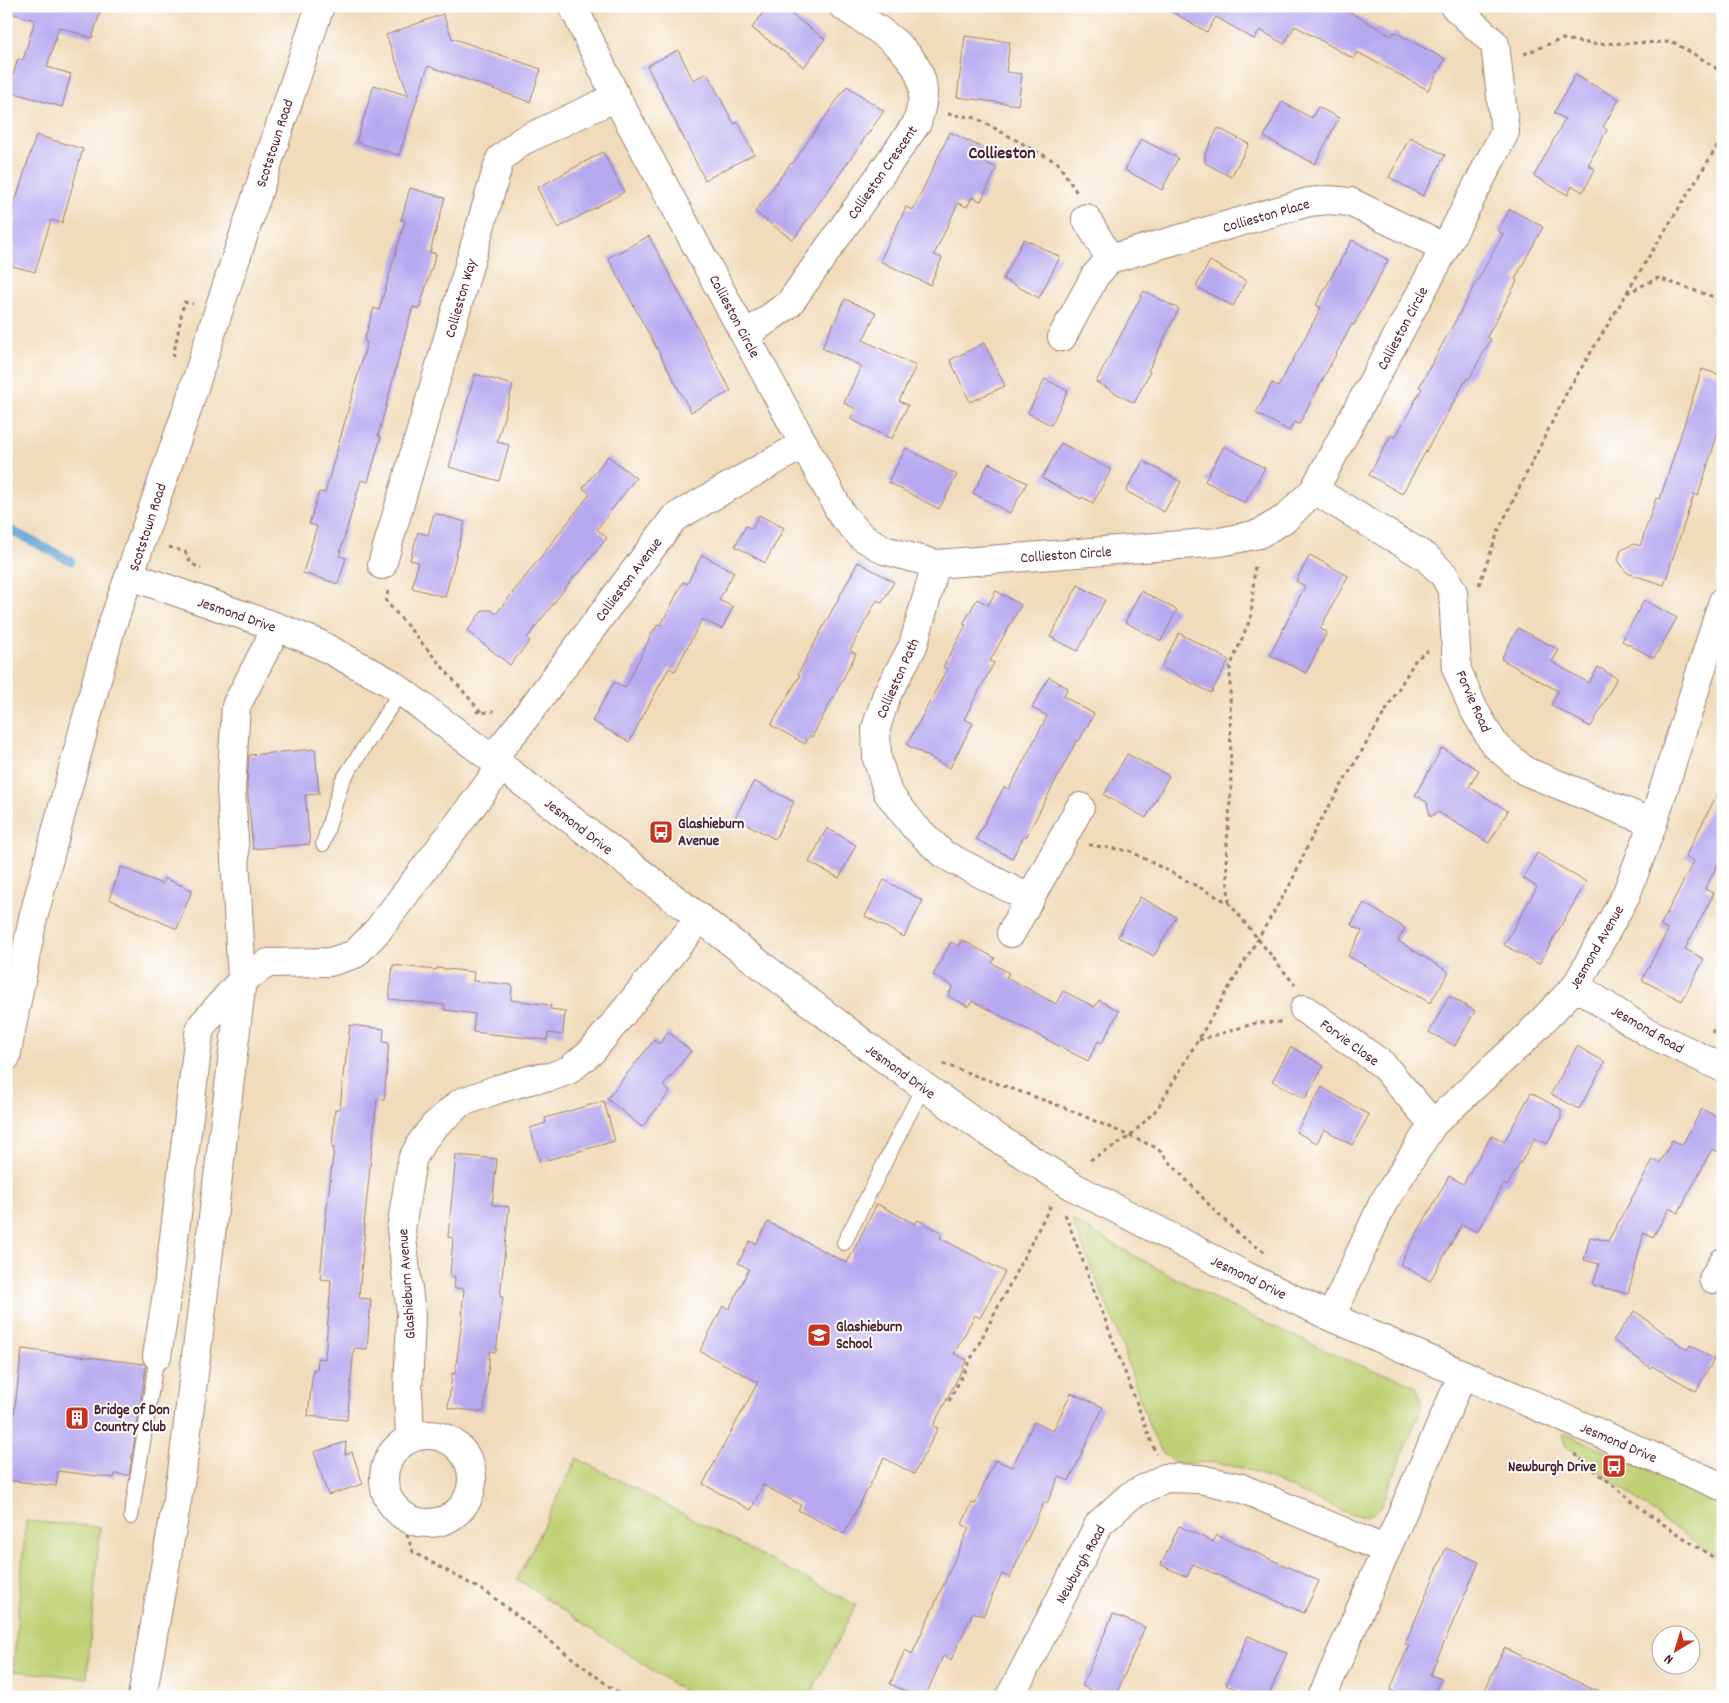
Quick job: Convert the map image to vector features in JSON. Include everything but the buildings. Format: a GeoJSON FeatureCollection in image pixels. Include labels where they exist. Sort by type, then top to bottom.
{"type":"FeatureCollection","features":[{"type":"Feature","properties":{"kind":"street","name":"Scotstown Road"},"geometry":{"type":"LineString","coordinates":[[6,1057],[33,918],[110,631],[131,576],[186,413],[320,6]]}},
{"type":"Feature","properties":{"kind":"street","name":"Collieston Circle"},"geometry":{"type":"LineString","coordinates":[[573,6],[616,97],[842,515],[861,536],[884,550],[936,564],[1220,542],[1259,534],[1286,518],[1314,490],[1445,248],[1505,132],[1494,44],[1454,6]]}},
{"type":"Feature","properties":{"kind":"street","name":"Collieston Crescent"},"geometry":{"type":"LineString","coordinates":[[746,335],[789,304],[917,123],[923,92],[920,77],[913,62],[904,49],[843,6]]}},
{"type":"Feature","properties":{"kind":"street","name":"Collieston Way"},"geometry":{"type":"LineString","coordinates":[[382,565],[500,160],[522,141],[616,97]]}},
{"type":"Feature","properties":{"kind":"street","name":"Collieston Place"},"geometry":{"type":"LineString","coordinates":[[1110,260],[1309,202],[1329,200],[1350,202],[1445,248]]}},
{"type":"Feature","properties":{"kind":"street"},"geometry":{"type":"LineString","coordinates":[[1062,337],[1095,276],[1110,260],[1086,218]]}},
{"type":"Feature","properties":{"kind":"street","name":"Collieston Avenue"},"geometry":{"type":"LineString","coordinates":[[157,1356],[170,1278],[199,1034],[207,1018],[242,980],[268,963],[330,962],[355,954],[378,930],[497,762],[521,723],[674,518],[804,444]]}},
{"type":"Feature","properties":{"kind":"street","name":"Forvie Road"},"geometry":{"type":"LineString","coordinates":[[1314,490],[1426,557],[1444,574],[1453,592],[1458,670],[1473,708],[1494,744],[1504,754],[1525,771],[1653,823]]}},
{"type":"Feature","properties":{"kind":"street","name":"Collieston Path"},"geometry":{"type":"LineString","coordinates":[[936,564],[913,646],[887,694],[876,728],[877,758],[888,793],[914,826],[943,854],[1030,899]]}},
{"type":"Feature","properties":{"kind":"street","name":"Jesmond Drive"},"geometry":{"type":"LineString","coordinates":[[131,576],[317,643],[389,682],[497,762],[923,1088],[1074,1187],[1246,1276],[1331,1316],[1723,1487]]}},
{"type":"Feature","properties":{"kind":"street","name":"Jesmond Avenue"},"geometry":{"type":"LineString","coordinates":[[1331,1316],[1383,1203],[1433,1124],[1526,1038],[1576,986],[1626,895],[1653,823],[1723,601]]}},
{"type":"Feature","properties":{"kind":"street"},"geometry":{"type":"LineString","coordinates":[[142,1697],[182,1472],[242,980],[231,788],[236,706],[277,627]]}},
{"type":"Feature","properties":{"kind":"street"},"geometry":{"type":"LineString","coordinates":[[1010,933],[1080,807]]}},
{"type":"Feature","properties":{"kind":"street","name":"Glashieburn Avenue"},"geometry":{"type":"LineString","coordinates":[[410,1438],[408,1392],[411,1314],[401,1229],[412,1160],[421,1142],[434,1126],[460,1103],[488,1092],[533,1079],[550,1077],[569,1070],[592,1051],[700,918]]}},
{"type":"Feature","properties":{"kind":"street","name":"Jesmond Road"},"geometry":{"type":"LineString","coordinates":[[1576,986],[1647,1032],[1723,1068]]}},
{"type":"Feature","properties":{"kind":"street","name":"Forvie Close"},"geometry":{"type":"LineString","coordinates":[[1304,1009],[1382,1064],[1433,1124]]}},
{"type":"Feature","properties":{"kind":"street"},"geometry":{"type":"LineString","coordinates":[[1322,1697],[1463,1374]]}},
{"type":"Feature","properties":{"kind":"street"},"geometry":{"type":"LineString","coordinates":[[425,1434],[441,1435],[455,1443],[466,1454],[472,1469],[473,1484],[468,1500],[458,1512],[445,1520],[429,1524],[414,1521],[400,1513],[390,1502],[384,1488],[384,1473],[388,1458],[397,1446],[410,1438],[425,1434]]}},
{"type":"Feature","properties":{"kind":"street","name":"Newburgh Road"},"geometry":{"type":"LineString","coordinates":[[1010,1697],[1100,1524],[1130,1496],[1165,1478],[1200,1479],[1241,1488],[1386,1550]]}},
{"type":"Feature","properties":{"kind":"lane"},"geometry":{"type":"LineString","coordinates":[[323,844],[342,781],[401,691]]}},
{"type":"Feature","properties":{"kind":"lane"},"geometry":{"type":"LineString","coordinates":[[844,1243],[923,1088]]}},
{"type":"Feature","properties":{"kind":"lane"},"geometry":{"type":"LineString","coordinates":[[131,1517],[157,1356]]}},
{"type":"Feature","properties":{"kind":"path"},"geometry":{"type":"LineString","coordinates":[[1498,64],[1562,39],[1593,44],[1673,42],[1712,65],[1723,74]]}},
{"type":"Feature","properties":{"kind":"path"},"geometry":{"type":"LineString","coordinates":[[921,109],[976,118],[1058,163],[1086,207],[1086,218]]}},
{"type":"Feature","properties":{"kind":"path"},"geometry":{"type":"LineString","coordinates":[[1476,592],[1499,529],[1568,390],[1723,137]]}},
{"type":"Feature","properties":{"kind":"path"},"geometry":{"type":"LineString","coordinates":[[1627,293],[1658,278],[1723,300]]}},
{"type":"Feature","properties":{"kind":"path"},"geometry":{"type":"LineString","coordinates":[[1229,903],[1226,858],[1230,789],[1230,667],[1251,617],[1259,534]]}},
{"type":"Feature","properties":{"kind":"path"},"geometry":{"type":"LineString","coordinates":[[143,539],[185,552],[191,563],[203,571]]}},
{"type":"Feature","properties":{"kind":"path"},"geometry":{"type":"LineString","coordinates":[[382,565],[392,576],[386,601],[481,712]]}},
{"type":"Feature","properties":{"kind":"path"},"geometry":{"type":"LineString","coordinates":[[1090,1160],[1129,1137],[1157,1109],[1290,883],[1315,830],[1416,659],[1456,632]]}},
{"type":"Feature","properties":{"kind":"path"},"geometry":{"type":"LineString","coordinates":[[474,710],[490,713],[503,709],[521,723]]}},
{"type":"Feature","properties":{"kind":"path"},"geometry":{"type":"LineString","coordinates":[[1062,841],[1130,851],[1229,903],[1290,980],[1308,998],[1304,1009],[1291,1022],[1256,1023],[1199,1040]]}},
{"type":"Feature","properties":{"kind":"path"},"geometry":{"type":"LineString","coordinates":[[940,1063],[1063,1107],[1157,1148],[1214,1210],[1242,1237],[1272,1256]]}},
{"type":"Feature","properties":{"kind":"path"},"geometry":{"type":"LineString","coordinates":[[949,1401],[1053,1202]]}},
{"type":"Feature","properties":{"kind":"path"},"geometry":{"type":"LineString","coordinates":[[1063,1208],[1165,1478]]}},
{"type":"Feature","properties":{"kind":"path"},"geometry":{"type":"LineString","coordinates":[[1569,1450],[1648,1514],[1723,1564]]}},
{"type":"Feature","properties":{"kind":"path"},"geometry":{"type":"LineString","coordinates":[[414,1521],[406,1532],[413,1552],[489,1594],[623,1697]]}},
{"type":"Feature","properties":{"kind":"green space"},"geometry":{"type":"Polygon","coordinates":[[[1072,1220],[1229,1306],[1348,1360],[1405,1380],[1416,1386],[1421,1399],[1421,1409],[1380,1508],[1370,1515],[1350,1514],[1247,1469],[1212,1462],[1181,1464],[1173,1461],[1163,1453],[1152,1434],[1116,1328],[1072,1220]]]}},
{"type":"Feature","properties":{"kind":"green space"},"geometry":{"type":"Polygon","coordinates":[[[1563,1433],[1723,1502],[1723,1555],[1720,1558],[1668,1524],[1565,1445],[1563,1433]]]}},
{"type":"Feature","properties":{"kind":"green space"},"geometry":{"type":"Polygon","coordinates":[[[577,1458],[856,1605],[809,1697],[692,1697],[517,1579],[577,1458]]]}},
{"type":"Feature","properties":{"kind":"green space"},"geometry":{"type":"Polygon","coordinates":[[[26,1521],[100,1527],[87,1678],[13,1671],[26,1521]]]}},
{"type":"Feature","properties":{"kind":"waterway"},"geometry":{"type":"LineString","coordinates":[[6,528],[71,561]]}},
{"type":"Feature","properties":{"kind":"place","name":"Glashieburn Avenue"},"geometry":{"type":"Point","coordinates":[661,832]}},
{"type":"Feature","properties":{"kind":"place","name":"Glashieburn School"},"geometry":{"type":"Point","coordinates":[819,1335]}},
{"type":"Feature","properties":{"kind":"place","name":"Bridge of Don Country Club"},"geometry":{"type":"Point","coordinates":[77,1418]}},
{"type":"Feature","properties":{"kind":"place","name":"Newburgh Drive"},"geometry":{"type":"Point","coordinates":[1614,1466]}},
{"type":"Feature","properties":{"kind":"district","name":"Collieston"},"geometry":{"type":"Point","coordinates":[1002,152]}}]}
